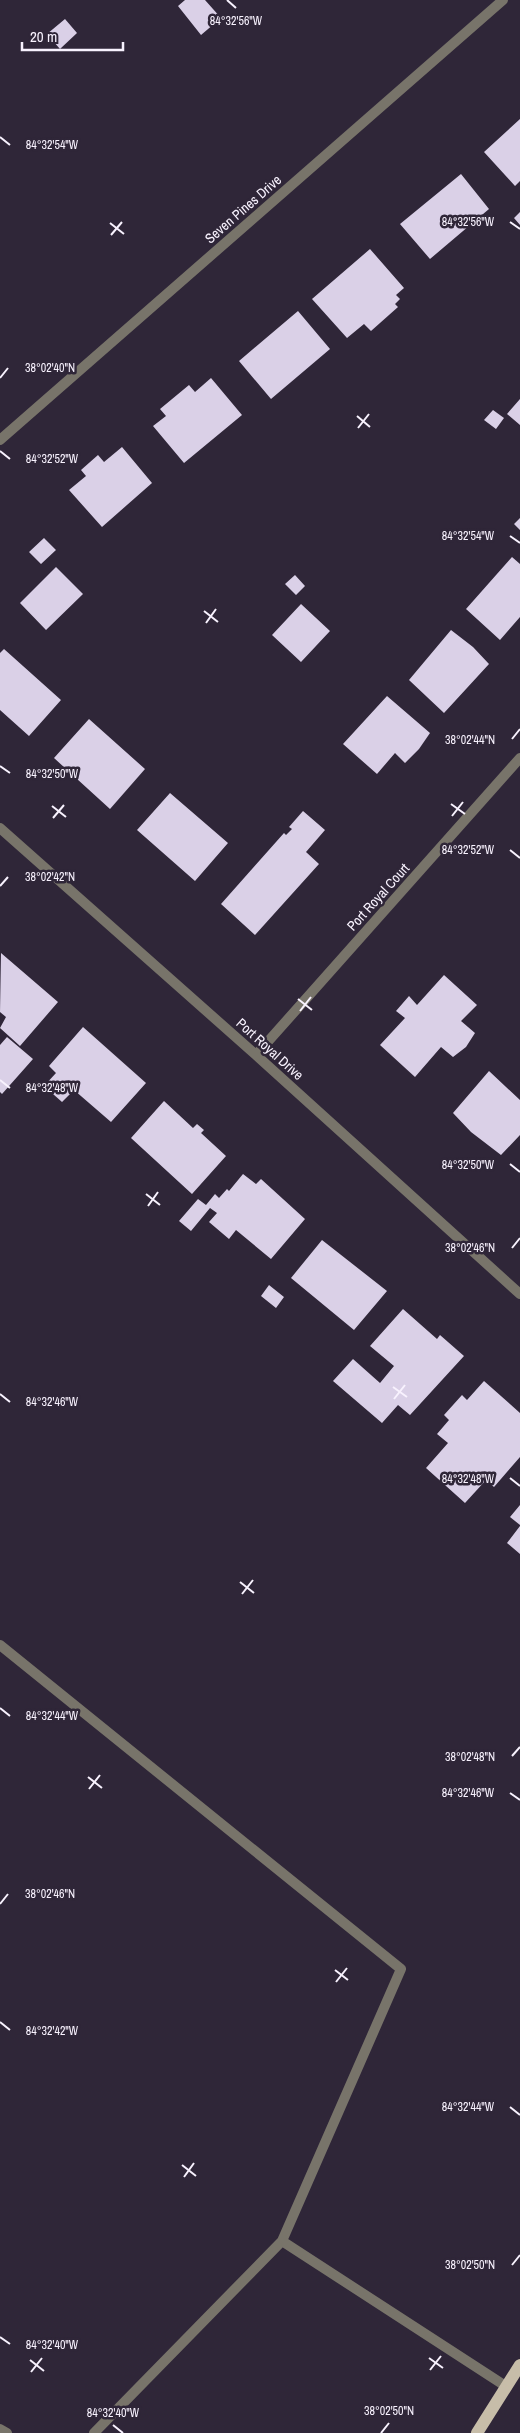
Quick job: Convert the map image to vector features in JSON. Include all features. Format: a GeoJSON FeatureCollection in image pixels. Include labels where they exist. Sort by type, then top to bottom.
{"type":"FeatureCollection","features":[{"type":"Feature","properties":{"kind":"main road"},"geometry":{"type":"LineString","coordinates":[[477,2433],[520,2365]]}},
{"type":"Feature","properties":{"kind":"street","name":"Seven Pines Drive"},"geometry":{"type":"LineString","coordinates":[[0,440],[503,0]]}},
{"type":"Feature","properties":{"kind":"street","name":"Port Royal Court"},"geometry":{"type":"LineString","coordinates":[[256,1055],[520,758]]}},
{"type":"Feature","properties":{"kind":"street","name":"Port Royal Drive"},"geometry":{"type":"LineString","coordinates":[[0,828],[256,1055],[520,1294]]}},
{"type":"Feature","properties":{"kind":"street"},"geometry":{"type":"LineString","coordinates":[[0,1645],[401,1969],[282,2241],[94,2433]]}},
{"type":"Feature","properties":{"kind":"street"},"geometry":{"type":"LineString","coordinates":[[282,2241],[507,2387]]}},
{"type":"Feature","properties":{"kind":"street"},"geometry":{"type":"LineString","coordinates":[[0,2429],[7,2433]]}},
{"type":"Feature","properties":{"kind":"building"},"geometry":{"type":"Polygon","coordinates":[[[185,0],[205,0],[221,18],[201,35],[178,6],[185,0]]]}},
{"type":"Feature","properties":{"kind":"building"},"geometry":{"type":"Polygon","coordinates":[[[65,19],[77,33],[60,49],[47,34],[65,19]]]}},
{"type":"Feature","properties":{"kind":"building"},"geometry":{"type":"Polygon","coordinates":[[[520,119],[520,181],[515,186],[484,152],[520,119]]]}},
{"type":"Feature","properties":{"kind":"building"},"geometry":{"type":"Polygon","coordinates":[[[461,174],[489,209],[430,259],[400,224],[461,174]]]}},
{"type":"Feature","properties":{"kind":"building"},"geometry":{"type":"Polygon","coordinates":[[[520,212],[520,225],[514,218],[520,212]]]}},
{"type":"Feature","properties":{"kind":"building"},"geometry":{"type":"Polygon","coordinates":[[[370,249],[404,288],[396,295],[400,299],[395,304],[398,307],[371,331],[364,324],[347,338],[312,299],[370,249]]]}},
{"type":"Feature","properties":{"kind":"building"},"geometry":{"type":"Polygon","coordinates":[[[298,311],[330,349],[271,399],[239,361],[298,311]]]}},
{"type":"Feature","properties":{"kind":"building"},"geometry":{"type":"Polygon","coordinates":[[[211,378],[242,415],[184,463],[153,426],[166,416],[160,409],[189,385],[195,392],[211,378]]]}},
{"type":"Feature","properties":{"kind":"building"},"geometry":{"type":"Polygon","coordinates":[[[520,399],[520,425],[507,414],[520,399]]]}},
{"type":"Feature","properties":{"kind":"building"},"geometry":{"type":"Polygon","coordinates":[[[493,410],[504,418],[496,429],[484,420],[493,410]]]}},
{"type":"Feature","properties":{"kind":"building"},"geometry":{"type":"Polygon","coordinates":[[[122,447],[152,483],[102,527],[69,490],[86,476],[81,470],[98,455],[104,462],[122,447]]]}},
{"type":"Feature","properties":{"kind":"building"},"geometry":{"type":"Polygon","coordinates":[[[520,518],[520,530],[514,524],[520,518]]]}},
{"type":"Feature","properties":{"kind":"building"},"geometry":{"type":"Polygon","coordinates":[[[44,538],[56,550],[41,564],[29,552],[44,538]]]}},
{"type":"Feature","properties":{"kind":"building"},"geometry":{"type":"Polygon","coordinates":[[[512,557],[520,564],[520,617],[500,640],[466,609],[512,557]]]}},
{"type":"Feature","properties":{"kind":"building"},"geometry":{"type":"Polygon","coordinates":[[[56,567],[83,594],[46,630],[20,603],[56,567]]]}},
{"type":"Feature","properties":{"kind":"building"},"geometry":{"type":"Polygon","coordinates":[[[295,575],[305,586],[296,595],[285,584],[295,575]]]}},
{"type":"Feature","properties":{"kind":"building"},"geometry":{"type":"Polygon","coordinates":[[[301,604],[330,631],[301,662],[272,635],[301,604]]]}},
{"type":"Feature","properties":{"kind":"building"},"geometry":{"type":"Polygon","coordinates":[[[451,630],[473,647],[489,664],[444,713],[409,680],[451,630]]]}},
{"type":"Feature","properties":{"kind":"building"},"geometry":{"type":"Polygon","coordinates":[[[4,649],[61,700],[29,736],[0,710],[0,653],[4,649]]]}},
{"type":"Feature","properties":{"kind":"building"},"geometry":{"type":"Polygon","coordinates":[[[387,696],[430,733],[419,749],[405,763],[395,753],[377,774],[343,744],[387,696]]]}},
{"type":"Feature","properties":{"kind":"building"},"geometry":{"type":"Polygon","coordinates":[[[89,719],[145,769],[110,809],[54,758],[89,719]]]}},
{"type":"Feature","properties":{"kind":"building"},"geometry":{"type":"Polygon","coordinates":[[[170,793],[228,843],[195,881],[137,830],[170,793]]]}},
{"type":"Feature","properties":{"kind":"building"},"geometry":{"type":"Polygon","coordinates":[[[303,811],[325,830],[306,852],[319,864],[255,935],[221,904],[284,833],[286,835],[292,829],[289,827],[303,811]]]}},
{"type":"Feature","properties":{"kind":"building"},"geometry":{"type":"Polygon","coordinates":[[[1,953],[58,1002],[20,1046],[0,1028],[6,1017],[0,1012],[1,953]]]}},
{"type":"Feature","properties":{"kind":"building"},"geometry":{"type":"Polygon","coordinates":[[[444,975],[477,1005],[461,1021],[475,1033],[466,1047],[453,1057],[441,1047],[415,1077],[380,1045],[405,1018],[396,1011],[409,996],[417,1005],[444,975]]]}},
{"type":"Feature","properties":{"kind":"building"},"geometry":{"type":"Polygon","coordinates":[[[83,1027],[146,1083],[111,1122],[74,1090],[62,1102],[44,1086],[56,1073],[49,1066],[83,1027]]]}},
{"type":"Feature","properties":{"kind":"building"},"geometry":{"type":"Polygon","coordinates":[[[7,1037],[33,1059],[2,1094],[0,1092],[0,1045],[7,1037]]]}},
{"type":"Feature","properties":{"kind":"building"},"geometry":{"type":"Polygon","coordinates":[[[489,1071],[520,1100],[520,1135],[501,1155],[471,1132],[453,1113],[489,1071]]]}},
{"type":"Feature","properties":{"kind":"building"},"geometry":{"type":"Polygon","coordinates":[[[164,1101],[193,1128],[197,1124],[204,1130],[201,1133],[226,1156],[192,1194],[131,1138],[164,1101]]]}},
{"type":"Feature","properties":{"kind":"building"},"geometry":{"type":"Polygon","coordinates":[[[243,1174],[256,1184],[261,1179],[305,1219],[271,1259],[236,1230],[229,1239],[209,1222],[217,1213],[210,1208],[191,1231],[179,1221],[198,1199],[206,1205],[215,1194],[219,1198],[227,1189],[229,1191],[243,1174]]]}},
{"type":"Feature","properties":{"kind":"building"},"geometry":{"type":"Polygon","coordinates":[[[322,1240],[387,1291],[354,1330],[291,1278],[322,1240]]]}},
{"type":"Feature","properties":{"kind":"building"},"geometry":{"type":"Polygon","coordinates":[[[269,1285],[284,1297],[276,1308],[261,1296],[269,1285]]]}},
{"type":"Feature","properties":{"kind":"building"},"geometry":{"type":"Polygon","coordinates":[[[403,1309],[437,1339],[440,1335],[464,1356],[410,1415],[398,1405],[382,1423],[333,1381],[353,1359],[380,1383],[394,1366],[370,1346],[403,1309]]]}},
{"type":"Feature","properties":{"kind":"building"},"geometry":{"type":"Polygon","coordinates":[[[484,1381],[520,1413],[520,1457],[494,1487],[486,1480],[465,1503],[426,1468],[448,1443],[437,1434],[449,1420],[444,1415],[462,1395],[467,1400],[484,1381]]]}},
{"type":"Feature","properties":{"kind":"building"},"geometry":{"type":"Polygon","coordinates":[[[520,1505],[520,1525],[510,1517],[520,1505]]]}},
{"type":"Feature","properties":{"kind":"building"},"geometry":{"type":"Polygon","coordinates":[[[520,1526],[520,1554],[507,1543],[520,1526]]]}}]}
